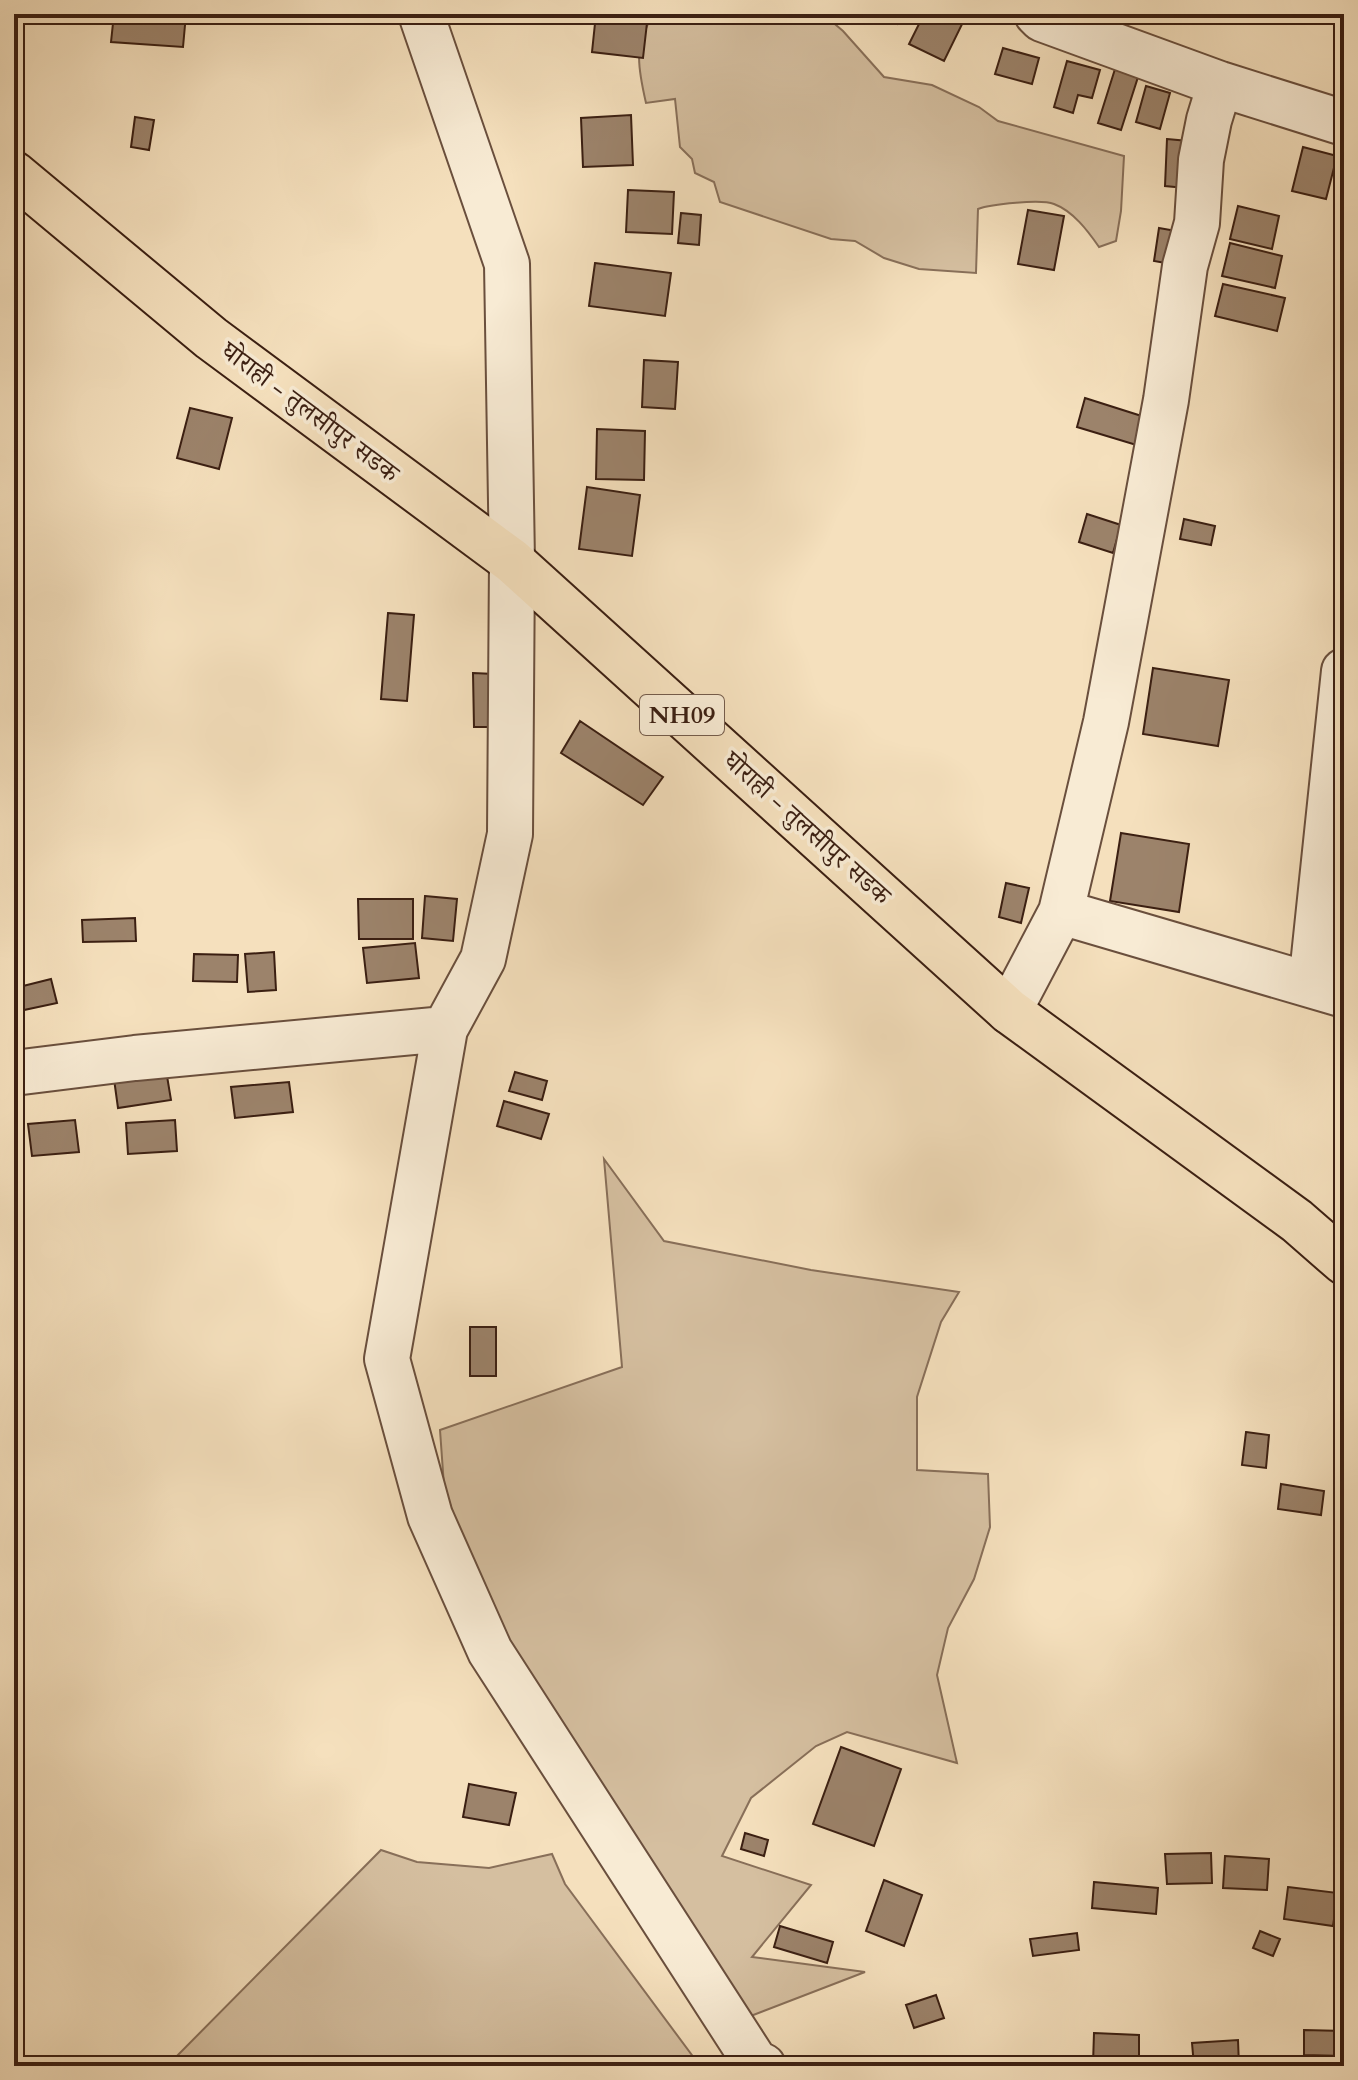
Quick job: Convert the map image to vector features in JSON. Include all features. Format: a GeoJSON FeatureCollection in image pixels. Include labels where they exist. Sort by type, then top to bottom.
{"type":"FeatureCollection","features":[{"type":"Feature","properties":{"kind":"main road","name":"घोराही - तुलसीपुर सडक"},"geometry":{"type":"LineString","coordinates":[[14,174],[211,338],[512,561],[1009,1011],[1297,1221],[1344,1262]]}},
{"type":"Feature","properties":{"kind":"street"},"geometry":{"type":"LineString","coordinates":[[421,14],[507,264],[512,561],[510,834],[483,959],[445,1029],[387,1359],[430,1516],[490,1651],[759,2066]]}},
{"type":"Feature","properties":{"kind":"street"},"geometry":{"type":"LineString","coordinates":[[1037,14],[1042,19],[1220,84],[1344,123]]}},
{"type":"Feature","properties":{"kind":"street"},"geometry":{"type":"LineString","coordinates":[[1009,1011],[1061,912],[1109,707],[1166,400],[1185,266],[1197,223],[1201,160],[1220,84]]}},
{"type":"Feature","properties":{"kind":"street"},"geometry":{"type":"LineString","coordinates":[[1061,912],[1328,990],[1344,671]]}},
{"type":"Feature","properties":{"kind":"street"},"geometry":{"type":"LineString","coordinates":[[14,1073],[135,1058],[445,1029]]}},
{"type":"Feature","properties":{"kind":"shaded area"},"geometry":{"type":"Polygon","coordinates":[[[654,14],[823,14],[843,31],[884,77],[932,85],[979,107],[998,121],[1124,156],[1116,241],[1099,247],[1074,216],[1054,204],[1028,202],[994,205],[978,209],[976,273],[919,269],[884,258],[855,241],[831,239],[720,202],[714,182],[695,173],[692,159],[680,147],[675,99],[646,103],[639,57],[643,36],[654,14]]]}},
{"type":"Feature","properties":{"kind":"shaded area"},"geometry":{"type":"Polygon","coordinates":[[[604,1159],[664,1241],[811,1270],[959,1292],[941,1322],[917,1397],[917,1470],[988,1474],[990,1527],[974,1579],[948,1628],[937,1675],[957,1763],[847,1732],[816,1746],[751,1798],[722,1856],[811,1885],[752,1957],[865,1972],[717,2029],[584,1799],[465,1549],[444,1486],[440,1430],[622,1367],[604,1159]]]}},
{"type":"Feature","properties":{"kind":"shaded area"},"geometry":{"type":"Polygon","coordinates":[[[381,1850],[417,1862],[489,1868],[552,1854],[565,1884],[700,2066],[167,2066],[381,1850]]]}},
{"type":"Feature","properties":{"kind":"building"},"geometry":{"type":"Polygon","coordinates":[[[114,14],[186,14],[183,47],[111,42],[114,14]]]}},
{"type":"Feature","properties":{"kind":"building"},"geometry":{"type":"Polygon","coordinates":[[[596,14],[648,14],[643,58],[592,52],[596,14]]]}},
{"type":"Feature","properties":{"kind":"building"},"geometry":{"type":"Polygon","coordinates":[[[879,14],[903,14],[897,24],[879,14]]]}},
{"type":"Feature","properties":{"kind":"building"},"geometry":{"type":"Polygon","coordinates":[[[924,14],[967,14],[944,61],[909,44],[924,14]]]}},
{"type":"Feature","properties":{"kind":"building"},"geometry":{"type":"Polygon","coordinates":[[[1003,48],[1039,58],[1032,84],[995,74],[1003,48]]]}},
{"type":"Feature","properties":{"kind":"building"},"geometry":{"type":"Polygon","coordinates":[[[1067,61],[1100,70],[1092,98],[1078,95],[1073,113],[1054,107],[1067,61]]]}},
{"type":"Feature","properties":{"kind":"building"},"geometry":{"type":"Polygon","coordinates":[[[1115,69],[1138,77],[1121,130],[1098,123],[1115,69]]]}},
{"type":"Feature","properties":{"kind":"building"},"geometry":{"type":"Polygon","coordinates":[[[1146,86],[1170,93],[1160,129],[1136,122],[1146,86]]]}},
{"type":"Feature","properties":{"kind":"building"},"geometry":{"type":"Polygon","coordinates":[[[631,115],[633,165],[583,167],[581,118],[631,115]]]}},
{"type":"Feature","properties":{"kind":"building"},"geometry":{"type":"Polygon","coordinates":[[[135,117],[154,120],[149,150],[131,147],[135,117]]]}},
{"type":"Feature","properties":{"kind":"building"},"geometry":{"type":"Polygon","coordinates":[[[1167,139],[1188,141],[1185,188],[1165,186],[1167,139]]]}},
{"type":"Feature","properties":{"kind":"building"},"geometry":{"type":"Polygon","coordinates":[[[1303,147],[1337,156],[1326,199],[1292,191],[1303,147]]]}},
{"type":"Feature","properties":{"kind":"building"},"geometry":{"type":"Polygon","coordinates":[[[628,190],[674,192],[672,234],[626,232],[628,190]]]}},
{"type":"Feature","properties":{"kind":"building"},"geometry":{"type":"Polygon","coordinates":[[[1340,190],[1344,190],[1344,221],[1337,220],[1340,190]]]}},
{"type":"Feature","properties":{"kind":"building"},"geometry":{"type":"Polygon","coordinates":[[[1238,206],[1279,216],[1272,249],[1230,239],[1238,206]]]}},
{"type":"Feature","properties":{"kind":"building"},"geometry":{"type":"Polygon","coordinates":[[[1028,210],[1064,216],[1054,270],[1018,264],[1028,210]]]}},
{"type":"Feature","properties":{"kind":"building"},"geometry":{"type":"Polygon","coordinates":[[[681,213],[701,215],[699,245],[678,243],[681,213]]]}},
{"type":"Feature","properties":{"kind":"building"},"geometry":{"type":"Polygon","coordinates":[[[1159,228],[1182,232],[1177,265],[1154,261],[1159,228]]]}},
{"type":"Feature","properties":{"kind":"building"},"geometry":{"type":"Polygon","coordinates":[[[1230,243],[1282,256],[1275,288],[1222,276],[1230,243]]]}},
{"type":"Feature","properties":{"kind":"building"},"geometry":{"type":"Polygon","coordinates":[[[595,263],[671,273],[665,316],[589,306],[595,263]]]}},
{"type":"Feature","properties":{"kind":"building"},"geometry":{"type":"Polygon","coordinates":[[[1223,284],[1285,298],[1277,331],[1215,316],[1223,284]]]}},
{"type":"Feature","properties":{"kind":"building"},"geometry":{"type":"Polygon","coordinates":[[[644,360],[678,362],[675,409],[642,407],[644,360]]]}},
{"type":"Feature","properties":{"kind":"building"},"geometry":{"type":"Polygon","coordinates":[[[1085,398],[1151,419],[1143,447],[1077,427],[1085,398]]]}},
{"type":"Feature","properties":{"kind":"building"},"geometry":{"type":"Polygon","coordinates":[[[190,408],[232,418],[219,469],[177,458],[190,408]]]}},
{"type":"Feature","properties":{"kind":"building"},"geometry":{"type":"Polygon","coordinates":[[[597,429],[645,431],[644,480],[596,479],[597,429]]]}},
{"type":"Feature","properties":{"kind":"building"},"geometry":{"type":"Polygon","coordinates":[[[587,487],[640,495],[632,556],[579,549],[587,487]]]}},
{"type":"Feature","properties":{"kind":"building"},"geometry":{"type":"Polygon","coordinates":[[[1087,514],[1121,525],[1113,553],[1079,542],[1087,514]]]}},
{"type":"Feature","properties":{"kind":"building"},"geometry":{"type":"Polygon","coordinates":[[[1184,519],[1215,526],[1211,545],[1180,539],[1184,519]]]}},
{"type":"Feature","properties":{"kind":"building"},"geometry":{"type":"Polygon","coordinates":[[[388,613],[414,615],[407,701],[381,699],[388,613]]]}},
{"type":"Feature","properties":{"kind":"building"},"geometry":{"type":"Polygon","coordinates":[[[1153,668],[1229,680],[1218,746],[1143,734],[1153,668]]]}},
{"type":"Feature","properties":{"kind":"building"},"geometry":{"type":"Polygon","coordinates":[[[473,673],[494,674],[496,727],[474,727],[473,673]]]}},
{"type":"Feature","properties":{"kind":"building"},"geometry":{"type":"Polygon","coordinates":[[[580,721],[663,777],[643,805],[561,753],[580,721]]]}},
{"type":"Feature","properties":{"kind":"building"},"geometry":{"type":"Polygon","coordinates":[[[1121,833],[1189,844],[1179,912],[1110,901],[1121,833]]]}},
{"type":"Feature","properties":{"kind":"building"},"geometry":{"type":"Polygon","coordinates":[[[1006,883],[1029,888],[1021,923],[999,917],[1006,883]]]}},
{"type":"Feature","properties":{"kind":"building"},"geometry":{"type":"Polygon","coordinates":[[[425,896],[457,899],[453,941],[422,938],[425,896]]]}},
{"type":"Feature","properties":{"kind":"building"},"geometry":{"type":"Polygon","coordinates":[[[358,899],[413,899],[413,939],[359,939],[358,899]]]}},
{"type":"Feature","properties":{"kind":"building"},"geometry":{"type":"Polygon","coordinates":[[[135,918],[136,941],[83,942],[82,920],[135,918]]]}},
{"type":"Feature","properties":{"kind":"building"},"geometry":{"type":"Polygon","coordinates":[[[415,943],[419,978],[367,983],[363,948],[415,943]]]}},
{"type":"Feature","properties":{"kind":"building"},"geometry":{"type":"Polygon","coordinates":[[[274,952],[276,990],[248,992],[245,954],[274,952]]]}},
{"type":"Feature","properties":{"kind":"building"},"geometry":{"type":"Polygon","coordinates":[[[194,954],[238,955],[237,982],[193,981],[194,954]]]}},
{"type":"Feature","properties":{"kind":"building"},"geometry":{"type":"Polygon","coordinates":[[[51,979],[57,1003],[24,1010],[19,987],[51,979]]]}},
{"type":"Feature","properties":{"kind":"building"},"geometry":{"type":"Polygon","coordinates":[[[166,1070],[171,1100],[118,1108],[114,1079],[166,1070]]]}},
{"type":"Feature","properties":{"kind":"building"},"geometry":{"type":"Polygon","coordinates":[[[515,1072],[547,1081],[542,1100],[509,1091],[515,1072]]]}},
{"type":"Feature","properties":{"kind":"building"},"geometry":{"type":"Polygon","coordinates":[[[289,1082],[293,1112],[235,1118],[231,1087],[289,1082]]]}},
{"type":"Feature","properties":{"kind":"building"},"geometry":{"type":"Polygon","coordinates":[[[504,1101],[549,1114],[541,1139],[497,1126],[504,1101]]]}},
{"type":"Feature","properties":{"kind":"building"},"geometry":{"type":"Polygon","coordinates":[[[75,1120],[79,1152],[32,1156],[28,1124],[75,1120]]]}},
{"type":"Feature","properties":{"kind":"building"},"geometry":{"type":"Polygon","coordinates":[[[175,1120],[177,1151],[128,1154],[126,1123],[175,1120]]]}},
{"type":"Feature","properties":{"kind":"building"},"geometry":{"type":"Polygon","coordinates":[[[470,1327],[496,1327],[496,1376],[470,1376],[470,1327]]]}},
{"type":"Feature","properties":{"kind":"building"},"geometry":{"type":"Polygon","coordinates":[[[1246,1432],[1269,1435],[1266,1468],[1242,1465],[1246,1432]]]}},
{"type":"Feature","properties":{"kind":"building"},"geometry":{"type":"Polygon","coordinates":[[[1281,1484],[1324,1491],[1321,1515],[1278,1509],[1281,1484]]]}},
{"type":"Feature","properties":{"kind":"building"},"geometry":{"type":"Polygon","coordinates":[[[841,1747],[901,1769],[874,1846],[813,1824],[841,1747]]]}},
{"type":"Feature","properties":{"kind":"building"},"geometry":{"type":"Polygon","coordinates":[[[469,1784],[516,1793],[509,1825],[463,1817],[469,1784]]]}},
{"type":"Feature","properties":{"kind":"building"},"geometry":{"type":"Polygon","coordinates":[[[745,1833],[768,1840],[764,1856],[741,1849],[745,1833]]]}},
{"type":"Feature","properties":{"kind":"building"},"geometry":{"type":"Polygon","coordinates":[[[1211,1853],[1212,1883],[1167,1884],[1165,1854],[1211,1853]]]}},
{"type":"Feature","properties":{"kind":"building"},"geometry":{"type":"Polygon","coordinates":[[[1225,1856],[1269,1859],[1267,1890],[1223,1888],[1225,1856]]]}},
{"type":"Feature","properties":{"kind":"building"},"geometry":{"type":"Polygon","coordinates":[[[884,1880],[922,1895],[904,1946],[866,1931],[884,1880]]]}},
{"type":"Feature","properties":{"kind":"building"},"geometry":{"type":"Polygon","coordinates":[[[1094,1882],[1158,1888],[1156,1914],[1092,1908],[1094,1882]]]}},
{"type":"Feature","properties":{"kind":"building"},"geometry":{"type":"Polygon","coordinates":[[[1288,1887],[1338,1893],[1333,1926],[1284,1919],[1288,1887]]]}},
{"type":"Feature","properties":{"kind":"building"},"geometry":{"type":"Polygon","coordinates":[[[780,1926],[833,1942],[827,1963],[774,1947],[780,1926]]]}},
{"type":"Feature","properties":{"kind":"building"},"geometry":{"type":"Polygon","coordinates":[[[1260,1931],[1280,1939],[1273,1956],[1253,1948],[1260,1931]]]}},
{"type":"Feature","properties":{"kind":"building"},"geometry":{"type":"Polygon","coordinates":[[[1077,1933],[1079,1950],[1033,1956],[1030,1939],[1077,1933]]]}},
{"type":"Feature","properties":{"kind":"building"},"geometry":{"type":"Polygon","coordinates":[[[936,1995],[944,2018],[914,2028],[906,2005],[936,1995]]]}},
{"type":"Feature","properties":{"kind":"building"},"geometry":{"type":"Polygon","coordinates":[[[1304,2030],[1344,2031],[1344,2056],[1304,2055],[1304,2030]]]}},
{"type":"Feature","properties":{"kind":"building"},"geometry":{"type":"Polygon","coordinates":[[[1094,2033],[1139,2035],[1139,2066],[1093,2064],[1094,2033]]]}},
{"type":"Feature","properties":{"kind":"building"},"geometry":{"type":"Polygon","coordinates":[[[1238,2040],[1239,2066],[1194,2066],[1192,2043],[1238,2040]]]}}]}
